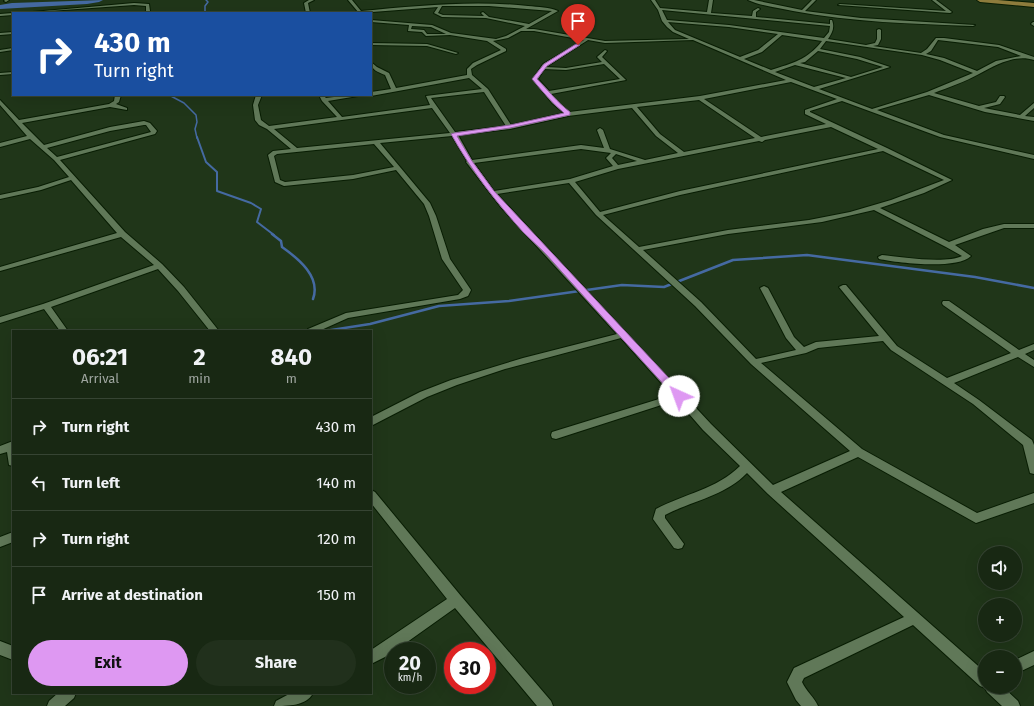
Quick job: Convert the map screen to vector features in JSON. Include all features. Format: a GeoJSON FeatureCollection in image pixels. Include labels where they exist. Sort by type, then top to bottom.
{"type":"FeatureCollection","features":[{"type":"Feature","properties":{"kind":"main road"},"geometry":{"type":"LineString","coordinates":[[980,0],[1004,1],[1034,5]]}},
{"type":"Feature","properties":{"kind":"street"},"geometry":{"type":"LineString","coordinates":[[308,12],[306,3],[312,0]]}},
{"type":"Feature","properties":{"kind":"street"},"geometry":{"type":"LineString","coordinates":[[350,0],[359,12]]}},
{"type":"Feature","properties":{"kind":"street"},"geometry":{"type":"LineString","coordinates":[[653,0],[653,4],[659,9],[668,27],[694,40],[814,89],[942,136],[968,143],[1034,156]]}},
{"type":"Feature","properties":{"kind":"street"},"geometry":{"type":"LineString","coordinates":[[709,13],[711,0]]}},
{"type":"Feature","properties":{"kind":"street"},"geometry":{"type":"LineString","coordinates":[[750,0],[829,16],[918,24],[940,23],[973,25]]}},
{"type":"Feature","properties":{"kind":"street"},"geometry":{"type":"LineString","coordinates":[[803,11],[814,0]]}},
{"type":"Feature","properties":{"kind":"street"},"geometry":{"type":"LineString","coordinates":[[840,5],[950,12],[934,0]]}},
{"type":"Feature","properties":{"kind":"street"},"geometry":{"type":"LineString","coordinates":[[883,8],[886,1]]}},
{"type":"Feature","properties":{"kind":"street"},"geometry":{"type":"LineString","coordinates":[[370,12],[438,5],[481,4],[503,4],[556,12],[501,40],[489,40],[450,34],[432,26],[372,21]]}},
{"type":"Feature","properties":{"kind":"street"},"geometry":{"type":"LineString","coordinates":[[481,4],[482,13],[486,17]]}},
{"type":"Feature","properties":{"kind":"street"},"geometry":{"type":"LineString","coordinates":[[42,12],[106,9],[148,5],[147,12]]}},
{"type":"Feature","properties":{"kind":"street"},"geometry":{"type":"LineString","coordinates":[[438,5],[440,6],[436,13],[442,16],[486,17],[529,25]]}},
{"type":"Feature","properties":{"kind":"street"},"geometry":{"type":"LineString","coordinates":[[659,9],[832,25]]}},
{"type":"Feature","properties":{"kind":"street"},"geometry":{"type":"LineString","coordinates":[[754,17],[754,12],[758,9]]}},
{"type":"Feature","properties":{"kind":"street"},"geometry":{"type":"LineString","coordinates":[[0,15],[12,14]]}},
{"type":"Feature","properties":{"kind":"street"},"geometry":{"type":"LineString","coordinates":[[772,71],[797,64],[817,50],[824,39],[831,32],[832,25],[829,16]]}},
{"type":"Feature","properties":{"kind":"street"},"geometry":{"type":"LineString","coordinates":[[664,21],[730,26],[868,45],[942,59],[978,73]]}},
{"type":"Feature","properties":{"kind":"street"},"geometry":{"type":"LineString","coordinates":[[0,23],[5,23]]}},
{"type":"Feature","properties":{"kind":"street"},"geometry":{"type":"LineString","coordinates":[[411,24],[409,30],[423,31],[426,35],[450,34]]}},
{"type":"Feature","properties":{"kind":"street"},"geometry":{"type":"LineString","coordinates":[[918,24],[916,26],[920,30]]}},
{"type":"Feature","properties":{"kind":"street"},"geometry":{"type":"LineString","coordinates":[[522,30],[534,30],[586,40],[606,42],[694,40]]}},
{"type":"Feature","properties":{"kind":"street"},"geometry":{"type":"LineString","coordinates":[[868,45],[876,44],[879,39],[879,30]]}},
{"type":"Feature","properties":{"kind":"street"},"geometry":{"type":"LineString","coordinates":[[0,34],[12,33]]}},
{"type":"Feature","properties":{"kind":"street"},"geometry":{"type":"LineString","coordinates":[[741,58],[760,51],[781,34]]}},
{"type":"Feature","properties":{"kind":"street"},"geometry":{"type":"LineString","coordinates":[[922,54],[929,50],[937,39],[944,38],[999,46],[1034,59]]}},
{"type":"Feature","properties":{"kind":"street"},"geometry":{"type":"LineString","coordinates":[[470,76],[469,69],[475,64],[504,50],[489,40]]}},
{"type":"Feature","properties":{"kind":"street"},"geometry":{"type":"LineString","coordinates":[[568,114],[554,102],[548,93],[534,79],[551,60],[586,40]]}},
{"type":"Feature","properties":{"kind":"street"},"geometry":{"type":"LineString","coordinates":[[372,44],[427,45],[456,53]]}},
{"type":"Feature","properties":{"kind":"street"},"geometry":{"type":"LineString","coordinates":[[0,50],[12,49]]}},
{"type":"Feature","properties":{"kind":"street"},"geometry":{"type":"LineString","coordinates":[[814,89],[888,67],[858,58],[817,50]]}},
{"type":"Feature","properties":{"kind":"street"},"geometry":{"type":"LineString","coordinates":[[548,93],[621,82],[624,80],[599,56],[604,51]]}},
{"type":"Feature","properties":{"kind":"street"},"geometry":{"type":"LineString","coordinates":[[873,110],[929,93],[978,73],[998,62],[1027,56]]}},
{"type":"Feature","properties":{"kind":"street"},"geometry":{"type":"LineString","coordinates":[[544,68],[566,69],[605,63]]}},
{"type":"Feature","properties":{"kind":"street"},"geometry":{"type":"LineString","coordinates":[[372,64],[375,68],[387,74],[394,90]]}},
{"type":"Feature","properties":{"kind":"street"},"geometry":{"type":"LineString","coordinates":[[797,64],[852,78]]}},
{"type":"Feature","properties":{"kind":"street"},"geometry":{"type":"LineString","coordinates":[[0,74],[12,73]]}},
{"type":"Feature","properties":{"kind":"street"},"geometry":{"type":"LineString","coordinates":[[372,94],[470,76],[480,82],[510,127]]}},
{"type":"Feature","properties":{"kind":"street"},"geometry":{"type":"LineString","coordinates":[[398,168],[353,177],[280,184],[277,181],[271,155],[275,152],[510,127],[568,114],[700,98],[792,80]]}},
{"type":"Feature","properties":{"kind":"street"},"geometry":{"type":"LineString","coordinates":[[486,90],[428,96],[432,106],[454,134],[469,162],[492,193],[556,260],[575,283],[707,427],[772,492],[978,675]]}},
{"type":"Feature","properties":{"kind":"street"},"geometry":{"type":"LineString","coordinates":[[929,93],[978,108],[1034,119]]}},
{"type":"Feature","properties":{"kind":"street"},"geometry":{"type":"LineString","coordinates":[[18,122],[110,105],[116,102],[118,96]]}},
{"type":"Feature","properties":{"kind":"street"},"geometry":{"type":"LineString","coordinates":[[258,96],[256,99],[255,110],[258,120],[262,126],[270,128],[432,106]]}},
{"type":"Feature","properties":{"kind":"street"},"geometry":{"type":"LineString","coordinates":[[322,97],[342,96]]}},
{"type":"Feature","properties":{"kind":"street"},"geometry":{"type":"LineString","coordinates":[[322,97],[341,119]]}},
{"type":"Feature","properties":{"kind":"street"},"geometry":{"type":"LineString","coordinates":[[978,108],[998,103],[1002,97]]}},
{"type":"Feature","properties":{"kind":"street"},"geometry":{"type":"LineString","coordinates":[[700,98],[762,140]]}},
{"type":"Feature","properties":{"kind":"street"},"geometry":{"type":"LineString","coordinates":[[638,249],[726,232],[830,219],[873,207],[927,189],[948,180],[806,112],[844,99]]}},
{"type":"Feature","properties":{"kind":"street"},"geometry":{"type":"LineString","coordinates":[[0,102],[3,110],[18,122],[31,137],[56,159],[122,234],[159,266],[181,289],[214,330]]}},
{"type":"Feature","properties":{"kind":"street"},"geometry":{"type":"LineString","coordinates":[[110,105],[125,109]]}},
{"type":"Feature","properties":{"kind":"street"},"geometry":{"type":"LineString","coordinates":[[1021,117],[1034,105]]}},
{"type":"Feature","properties":{"kind":"street"},"geometry":{"type":"LineString","coordinates":[[633,106],[658,135],[683,154]]}},
{"type":"Feature","properties":{"kind":"street"},"geometry":{"type":"LineString","coordinates":[[44,147],[110,129],[144,123],[148,124],[154,131],[153,133],[56,159]]}},
{"type":"Feature","properties":{"kind":"street"},"geometry":{"type":"LineString","coordinates":[[492,193],[571,181],[617,167],[762,140],[832,125]]}},
{"type":"Feature","properties":{"kind":"street"},"geometry":{"type":"LineString","coordinates":[[270,128],[296,150]]}},
{"type":"Feature","properties":{"kind":"street"},"geometry":{"type":"LineString","coordinates":[[600,130],[608,150]]}},
{"type":"Feature","properties":{"kind":"street"},"geometry":{"type":"LineString","coordinates":[[0,145],[31,137]]}},
{"type":"Feature","properties":{"kind":"street"},"geometry":{"type":"LineString","coordinates":[[313,330],[346,316],[460,297],[465,294],[466,290],[446,258],[434,226],[432,212],[427,203],[376,142]]}},
{"type":"Feature","properties":{"kind":"street"},"geometry":{"type":"LineString","coordinates":[[469,162],[581,147],[608,150],[644,162]]}},
{"type":"Feature","properties":{"kind":"street"},"geometry":{"type":"LineString","coordinates":[[598,214],[680,193],[885,150]]}},
{"type":"Feature","properties":{"kind":"street"},"geometry":{"type":"LineString","coordinates":[[616,152],[611,155],[610,158],[617,167]]}},
{"type":"Feature","properties":{"kind":"street"},"geometry":{"type":"LineString","coordinates":[[0,197],[39,189],[72,178]]}},
{"type":"Feature","properties":{"kind":"street"},"geometry":{"type":"LineString","coordinates":[[571,181],[598,214],[679,287],[754,362],[858,452],[976,518],[1034,498]]}},
{"type":"Feature","properties":{"kind":"street"},"geometry":{"type":"LineString","coordinates":[[873,207],[949,245],[967,256],[960,261],[922,261],[882,257]]}},
{"type":"Feature","properties":{"kind":"street"},"geometry":{"type":"LineString","coordinates":[[949,245],[1004,226],[1034,226]]}},
{"type":"Feature","properties":{"kind":"street"},"geometry":{"type":"LineString","coordinates":[[0,269],[122,234]]}},
{"type":"Feature","properties":{"kind":"street"},"geometry":{"type":"LineString","coordinates":[[0,320],[46,306],[159,266]]}},
{"type":"Feature","properties":{"kind":"street"},"geometry":{"type":"LineString","coordinates":[[842,287],[894,348],[947,382],[994,415],[1028,443],[1033,458],[1034,470]]}},
{"type":"Feature","properties":{"kind":"street"},"geometry":{"type":"LineString","coordinates":[[764,288],[790,338],[803,351]]}},
{"type":"Feature","properties":{"kind":"street"},"geometry":{"type":"LineString","coordinates":[[946,303],[1034,364]]}},
{"type":"Feature","properties":{"kind":"street"},"geometry":{"type":"LineString","coordinates":[[46,306],[63,330]]}},
{"type":"Feature","properties":{"kind":"street"},"geometry":{"type":"LineString","coordinates":[[372,421],[401,405],[431,391],[521,363],[623,335]]}},
{"type":"Feature","properties":{"kind":"street"},"geometry":{"type":"LineString","coordinates":[[754,362],[803,351],[816,344],[887,338]]}},
{"type":"Feature","properties":{"kind":"street"},"geometry":{"type":"LineString","coordinates":[[947,382],[1034,347]]}},
{"type":"Feature","properties":{"kind":"street"},"geometry":{"type":"LineString","coordinates":[[556,435],[679,396]]}},
{"type":"Feature","properties":{"kind":"street"},"geometry":{"type":"LineString","coordinates":[[0,450],[12,445]]}},
{"type":"Feature","properties":{"kind":"street"},"geometry":{"type":"LineString","coordinates":[[772,492],[858,452]]}},
{"type":"Feature","properties":{"kind":"street"},"geometry":{"type":"LineString","coordinates":[[678,544],[659,519],[660,512],[670,506],[710,492],[738,477],[747,466]]}},
{"type":"Feature","properties":{"kind":"street"},"geometry":{"type":"LineString","coordinates":[[372,498],[546,706]]}},
{"type":"Feature","properties":{"kind":"street"},"geometry":{"type":"LineString","coordinates":[[0,542],[12,537]]}},
{"type":"Feature","properties":{"kind":"street"},"geometry":{"type":"LineString","coordinates":[[372,656],[384,650],[456,600]]}},
{"type":"Feature","properties":{"kind":"street"},"geometry":{"type":"LineString","coordinates":[[811,706],[801,695],[794,682],[799,673],[915,618]]}},
{"type":"Feature","properties":{"kind":"street"},"geometry":{"type":"LineString","coordinates":[[0,648],[12,653]]}},
{"type":"Feature","properties":{"kind":"street"},"geometry":{"type":"LineString","coordinates":[[1022,664],[1034,658]]}},
{"type":"Feature","properties":{"kind":"street"},"geometry":{"type":"LineString","coordinates":[[54,706],[68,694]]}},
{"type":"Feature","properties":{"kind":"street"},"geometry":{"type":"LineString","coordinates":[[281,706],[304,694]]}},
{"type":"Feature","properties":{"kind":"street"},"geometry":{"type":"LineString","coordinates":[[1000,694],[1013,706]]}},
{"type":"Feature","properties":{"kind":"waterway"},"geometry":{"type":"LineString","coordinates":[[0,7],[25,4],[99,0]]}},
{"type":"Feature","properties":{"kind":"waterway"},"geometry":{"type":"LineString","coordinates":[[205,12],[205,6],[208,2],[206,0]]}},
{"type":"Feature","properties":{"kind":"waterway"},"geometry":{"type":"LineString","coordinates":[[171,96],[184,103],[196,115],[197,122],[195,129],[197,138]]}},
{"type":"Feature","properties":{"kind":"waterway"},"geometry":{"type":"LineString","coordinates":[[197,137],[206,162],[217,172],[217,191],[251,203],[261,209],[257,222],[274,235]]}},
{"type":"Feature","properties":{"kind":"waterway"},"geometry":{"type":"LineString","coordinates":[[272,234],[281,241],[282,247],[307,269],[314,283],[315,291],[313,299]]}},
{"type":"Feature","properties":{"kind":"waterway"},"geometry":{"type":"LineString","coordinates":[[331,330],[370,324],[439,306],[509,301],[622,285],[664,287],[733,260],[807,255],[975,277],[1034,288]]}},
{"type":"Feature","properties":{"kind":"route"},"geometry":{"type":"LineString","coordinates":[[578,45],[551,60],[534,79],[548,93],[554,102],[568,114],[510,127],[454,134],[469,162],[492,193],[556,260],[575,283],[679,396]]}}]}
